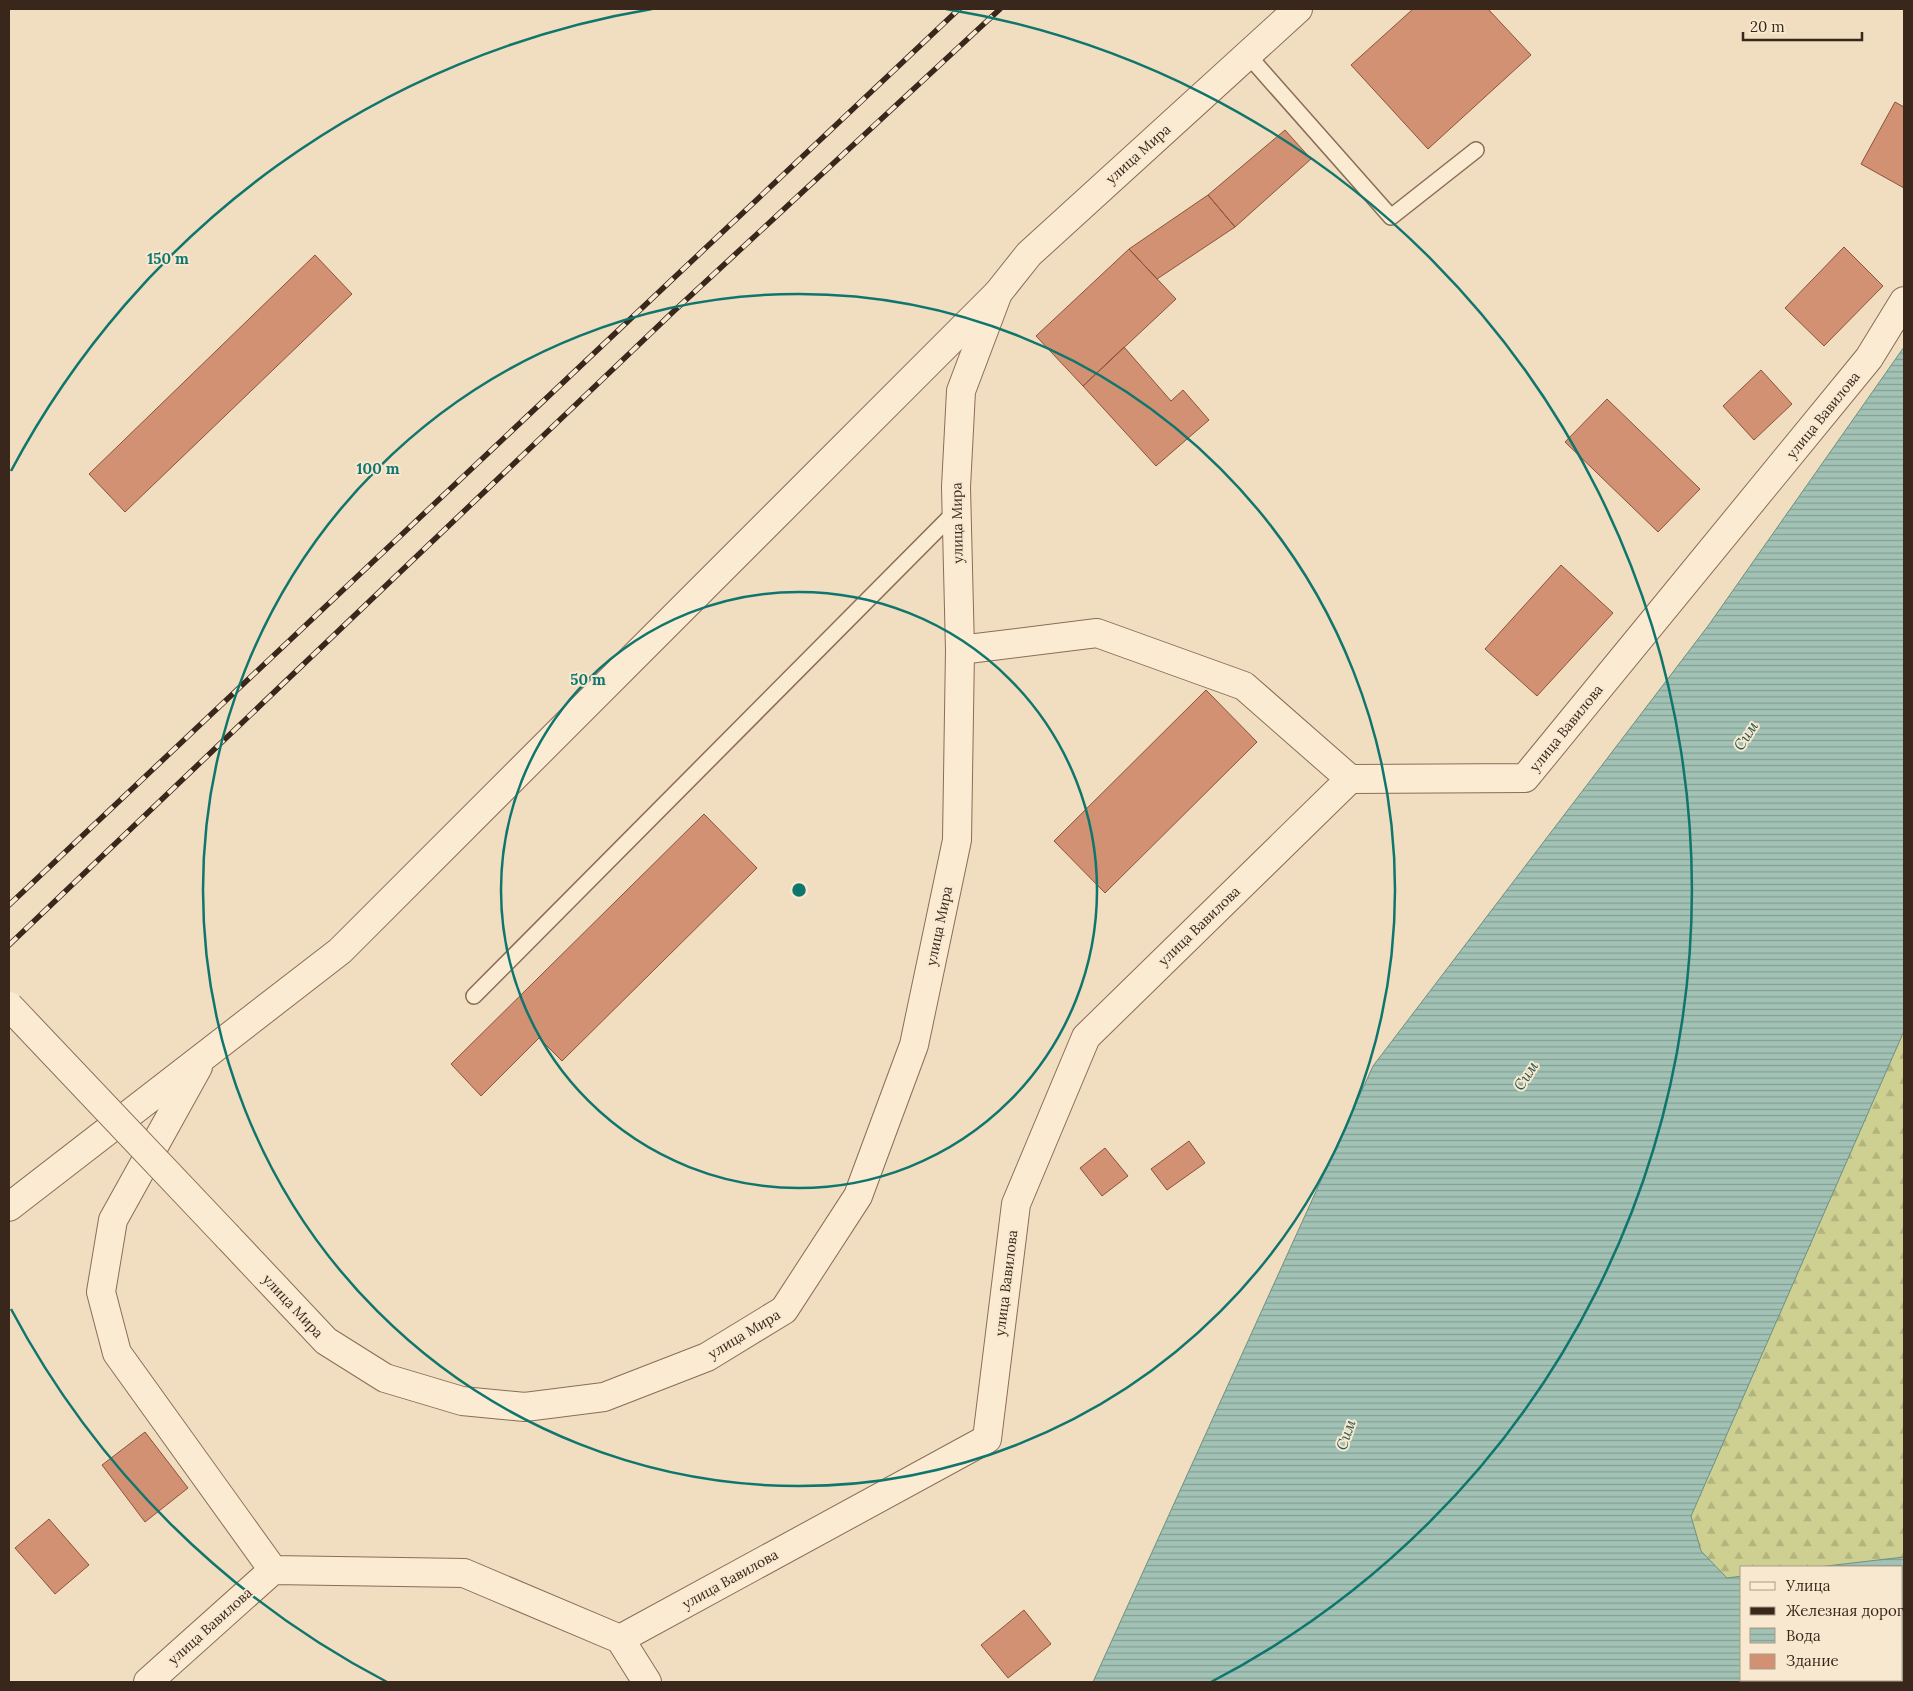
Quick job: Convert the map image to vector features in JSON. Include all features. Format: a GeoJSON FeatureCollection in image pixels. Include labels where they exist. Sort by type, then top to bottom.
{"type":"FeatureCollection","features":[{"type":"Feature","properties":{"kind":"street","name":"улица Мира"},"geometry":{"type":"LineString","coordinates":[[9,1006],[326,1341],[385,1378],[462,1401],[525,1408],[604,1397],[707,1357],[784,1310],[858,1196],[914,1045],[957,840],[960,650],[956,487],[961,391],[998,293],[1029,254],[1298,9]]}},
{"type":"Feature","properties":{"kind":"street"},"geometry":{"type":"LineString","coordinates":[[9,1207],[340,951],[998,293]]}},
{"type":"Feature","properties":{"kind":"street","name":"улица Вавилова"},"geometry":{"type":"LineString","coordinates":[[620,1639],[988,1439],[1016,1204],[1086,1037],[1350,779],[1525,778],[1869,358],[1904,301]]}},
{"type":"Feature","properties":{"kind":"street"},"geometry":{"type":"LineString","coordinates":[[960,650],[1097,633],[1244,686],[1350,779]]}},
{"type":"Feature","properties":{"kind":"street"},"geometry":{"type":"LineString","coordinates":[[203,1057],[113,1220],[101,1292],[117,1353],[273,1570],[464,1573],[620,1639],[647,1682]]}},
{"type":"Feature","properties":{"kind":"street","name":"улица Вавилова"},"geometry":{"type":"LineString","coordinates":[[148,1682],[273,1570]]}},
{"type":"Feature","properties":{"kind":"lane"},"geometry":{"type":"LineString","coordinates":[[1247,54],[1391,217],[1476,150]]}},
{"type":"Feature","properties":{"kind":"lane"},"geometry":{"type":"LineString","coordinates":[[474,996],[957,510]]}},
{"type":"Feature","properties":{"kind":"green space"},"geometry":{"type":"Polygon","coordinates":[[[1904,1031],[1904,1557],[1827,1566],[1740,1566],[1740,1576],[1727,1578],[1701,1551],[1691,1516],[1904,1031]]]}},
{"type":"Feature","properties":{"kind":"water","name":"Сим"},"geometry":{"type":"Polygon","coordinates":[[[1904,347],[1904,1031],[1691,1516],[1701,1551],[1727,1578],[1740,1576],[1740,1681],[1903,1681],[1903,1566],[1827,1566],[1904,1557],[1904,1682],[1093,1682],[1373,1066],[1708,626],[1904,347]]]}},
{"type":"Feature","properties":{"kind":"building"},"geometry":{"type":"Polygon","coordinates":[[[1413,9],[1488,9],[1531,55],[1428,149],[1351,65],[1413,9]]]}},
{"type":"Feature","properties":{"kind":"building"},"geometry":{"type":"Polygon","coordinates":[[[1895,102],[1904,107],[1904,188],[1861,164],[1895,102]]]}},
{"type":"Feature","properties":{"kind":"building"},"geometry":{"type":"Polygon","coordinates":[[[1285,130],[1311,159],[1235,227],[1208,195],[1285,130]]]}},
{"type":"Feature","properties":{"kind":"building"},"geometry":{"type":"Polygon","coordinates":[[[1208,195],[1235,227],[1157,279],[1129,249],[1208,195]]]}},
{"type":"Feature","properties":{"kind":"building"},"geometry":{"type":"Polygon","coordinates":[[[1844,247],[1883,286],[1824,346],[1785,308],[1844,247]]]}},
{"type":"Feature","properties":{"kind":"building"},"geometry":{"type":"Polygon","coordinates":[[[1129,249],[1176,299],[1083,386],[1036,336],[1129,249]]]}},
{"type":"Feature","properties":{"kind":"building"},"geometry":{"type":"Polygon","coordinates":[[[315,255],[352,294],[125,512],[89,474],[315,255]]]}},
{"type":"Feature","properties":{"kind":"building"},"geometry":{"type":"Polygon","coordinates":[[[1124,347],[1171,401],[1183,390],[1209,420],[1156,466],[1083,386],[1124,347]]]}},
{"type":"Feature","properties":{"kind":"building"},"geometry":{"type":"Polygon","coordinates":[[[1761,370],[1792,404],[1754,440],[1723,406],[1761,370]]]}},
{"type":"Feature","properties":{"kind":"building"},"geometry":{"type":"Polygon","coordinates":[[[1607,399],[1700,489],[1658,532],[1565,442],[1607,399]]]}},
{"type":"Feature","properties":{"kind":"building"},"geometry":{"type":"Polygon","coordinates":[[[1561,565],[1613,613],[1537,696],[1485,649],[1561,565]]]}},
{"type":"Feature","properties":{"kind":"building"},"geometry":{"type":"Polygon","coordinates":[[[1206,690],[1257,742],[1105,893],[1054,841],[1206,690]]]}},
{"type":"Feature","properties":{"kind":"building"},"geometry":{"type":"Polygon","coordinates":[[[704,814],[757,868],[562,1061],[539,1038],[481,1096],[451,1064],[704,814]]]}},
{"type":"Feature","properties":{"kind":"building"},"geometry":{"type":"Polygon","coordinates":[[[1189,1141],[1205,1163],[1167,1190],[1151,1169],[1189,1141]]]}},
{"type":"Feature","properties":{"kind":"building"},"geometry":{"type":"Polygon","coordinates":[[[1105,1148],[1128,1176],[1102,1196],[1080,1168],[1105,1148]]]}},
{"type":"Feature","properties":{"kind":"building"},"geometry":{"type":"Polygon","coordinates":[[[145,1432],[188,1488],[145,1522],[102,1465],[145,1432]]]}},
{"type":"Feature","properties":{"kind":"building"},"geometry":{"type":"Polygon","coordinates":[[[49,1519],[89,1565],[55,1594],[15,1548],[49,1519]]]}},
{"type":"Feature","properties":{"kind":"building"},"geometry":{"type":"Polygon","coordinates":[[[1024,1610],[1051,1644],[1008,1678],[981,1645],[1024,1610]]]}},
{"type":"Feature","properties":{"kind":"railway"},"geometry":{"type":"LineString","coordinates":[[9,905],[959,9]]}},
{"type":"Feature","properties":{"kind":"railway"},"geometry":{"type":"LineString","coordinates":[[9,945],[674,311],[1000,9]]}}]}
